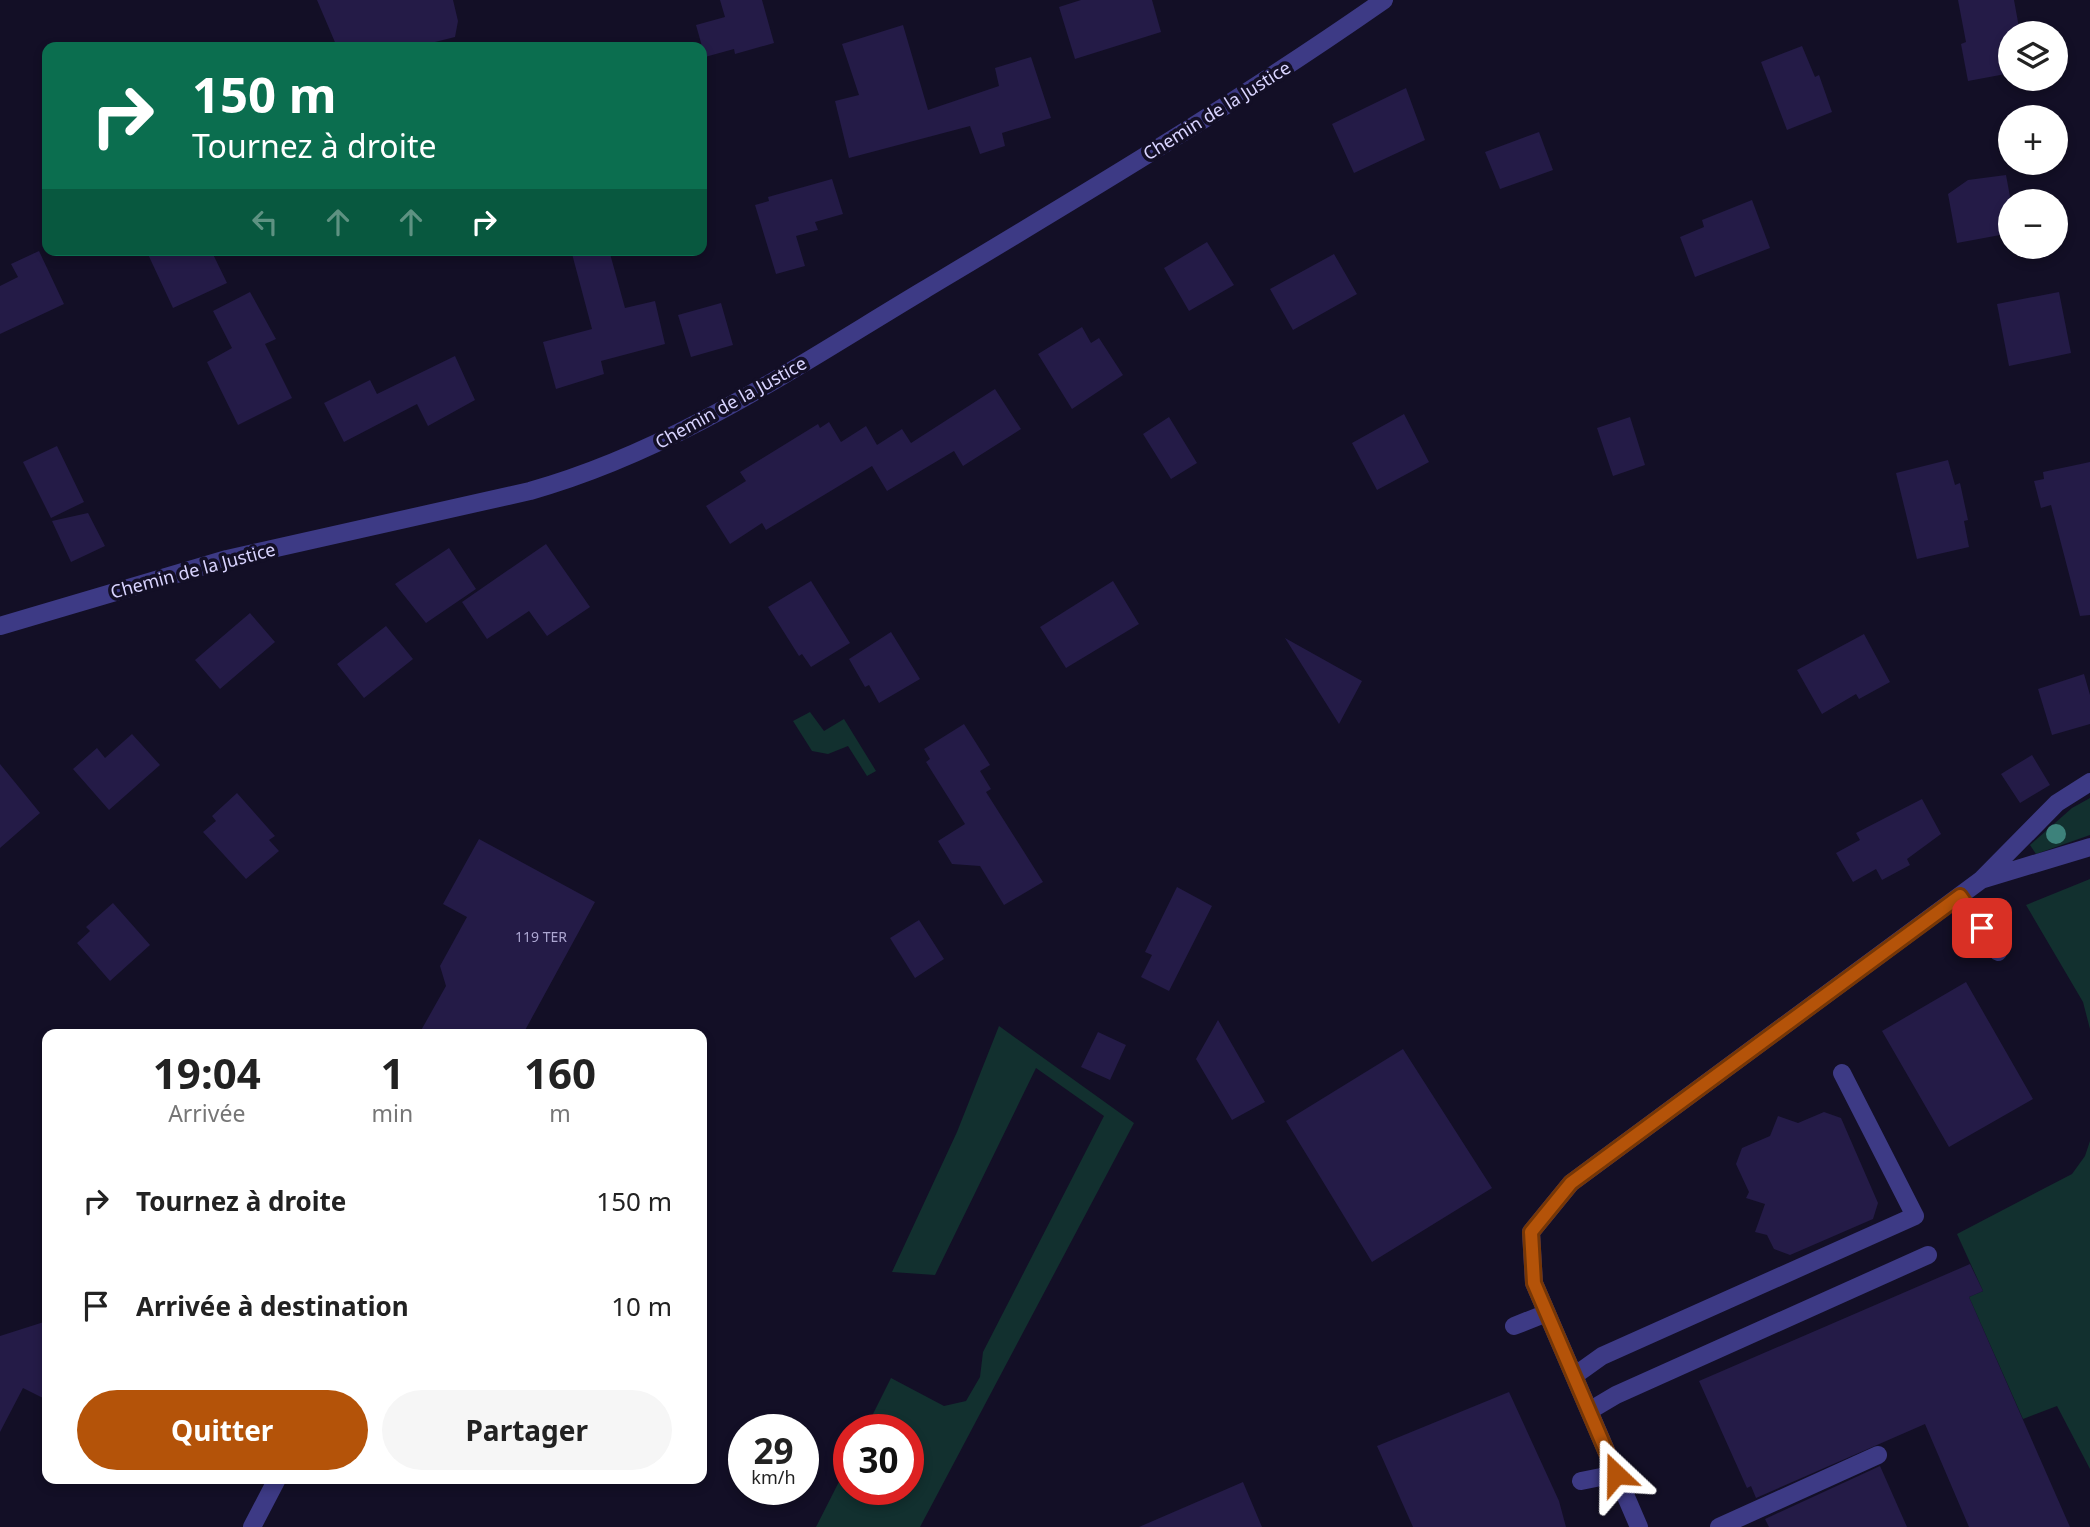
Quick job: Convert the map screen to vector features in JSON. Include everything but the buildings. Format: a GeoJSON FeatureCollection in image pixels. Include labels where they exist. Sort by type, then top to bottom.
{"type":"FeatureCollection","features":[{"type":"Feature","properties":{"kind":"street","name":"Chemin de la Justice"},"geometry":{"type":"LineString","coordinates":[[0,626],[227,559],[571,480],[639,453],[757,390],[1224,108],[1384,0]]}},
{"type":"Feature","properties":{"kind":"street"},"geometry":{"type":"LineString","coordinates":[[1639,1527],[1534,1283],[1531,1232],[1571,1183],[1981,880],[2057,803],[2090,782]]}},
{"type":"Feature","properties":{"kind":"street"},"geometry":{"type":"LineString","coordinates":[[1981,880],[2090,846]]}},
{"type":"Feature","properties":{"kind":"street"},"geometry":{"type":"LineString","coordinates":[[1960,896],[1998,952]]}},
{"type":"Feature","properties":{"kind":"street"},"geometry":{"type":"LineString","coordinates":[[1574,1376],[1602,1356],[1915,1216],[1842,1073]]}},
{"type":"Feature","properties":{"kind":"street"},"geometry":{"type":"LineString","coordinates":[[1589,1411],[1616,1395],[1928,1255]]}},
{"type":"Feature","properties":{"kind":"street"},"geometry":{"type":"LineString","coordinates":[[1514,1326],[1547,1313]]}},
{"type":"Feature","properties":{"kind":"street"},"geometry":{"type":"LineString","coordinates":[[1719,1527],[1878,1455]]}},
{"type":"Feature","properties":{"kind":"street"},"geometry":{"type":"LineString","coordinates":[[1581,1481],[1616,1474]]}},
{"type":"Feature","properties":{"kind":"street"},"geometry":{"type":"LineString","coordinates":[[252,1527],[274,1484]]}},
{"type":"Feature","properties":{"kind":"green space"},"geometry":{"type":"Polygon","coordinates":[[[810,712],[824,731],[844,719],[876,771],[867,776],[848,746],[828,754],[812,751],[793,721],[810,712]]]}},
{"type":"Feature","properties":{"kind":"green space"},"geometry":{"type":"Polygon","coordinates":[[[2090,798],[2090,835],[2036,854],[2030,845],[2072,808],[2090,798]]]}},
{"type":"Feature","properties":{"kind":"green space"},"geometry":{"type":"Polygon","coordinates":[[[2090,879],[2090,1029],[2083,1002],[2026,905],[2090,879]]]}},
{"type":"Feature","properties":{"kind":"green space"},"geometry":{"type":"Polygon","coordinates":[[[999,1026],[1134,1123],[920,1527],[816,1527],[833,1494],[833,1505],[924,1505],[924,1414],[873,1414],[891,1378],[944,1406],[966,1401],[980,1377],[983,1352],[1104,1116],[1036,1068],[935,1275],[892,1272],[957,1132],[999,1026]]]}},
{"type":"Feature","properties":{"kind":"green space"},"geometry":{"type":"Polygon","coordinates":[[[2090,1141],[2090,1469],[2057,1406],[2023,1419],[1969,1297],[1983,1291],[1957,1234],[2072,1174],[2085,1156],[2090,1141]]]}},
{"type":"Feature","properties":{"kind":"route"},"geometry":{"type":"LineString","coordinates":[[1616,1474],[1534,1283],[1531,1232],[1571,1183],[1960,896],[1982,928]]}}]}
